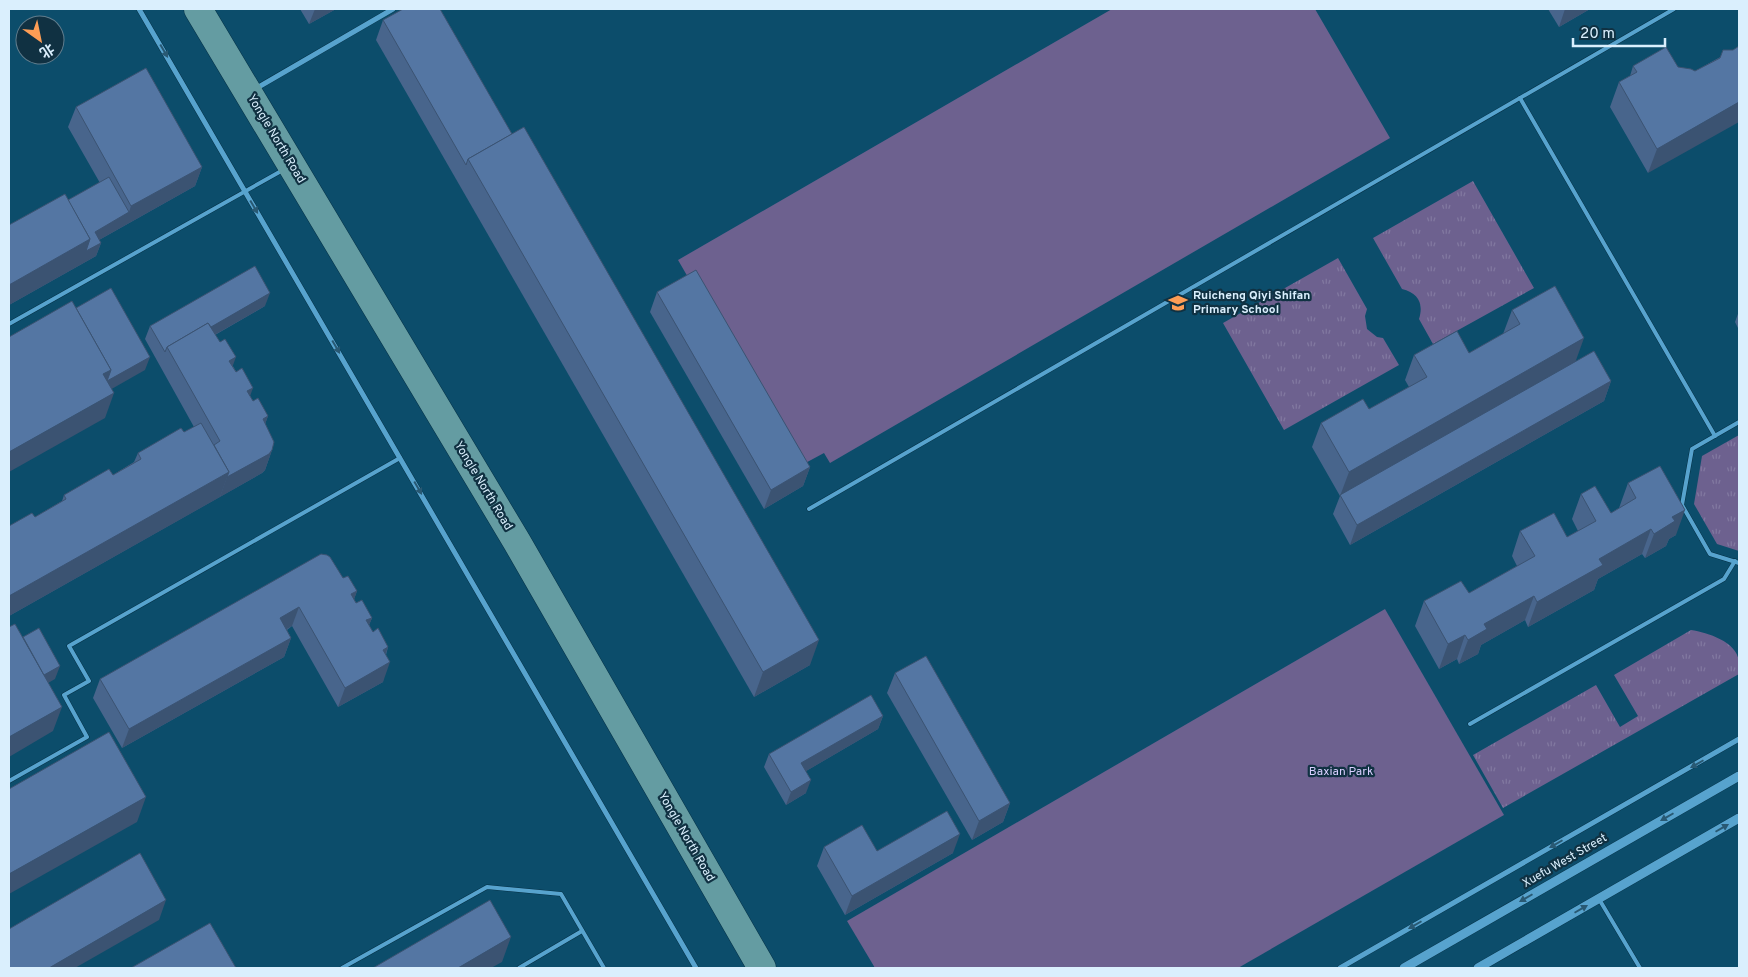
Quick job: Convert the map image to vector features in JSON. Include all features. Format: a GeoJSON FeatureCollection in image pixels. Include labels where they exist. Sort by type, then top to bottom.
{"type":"FeatureCollection","features":[{"type":"Feature","properties":{"kind":"main road","name":"Yongle North Road"},"geometry":{"type":"LineString","coordinates":[[198,9],[517,542],[762,968]]}},
{"type":"Feature","properties":{"kind":"street"},"geometry":{"type":"LineString","coordinates":[[140,9],[696,968]]}},
{"type":"Feature","properties":{"kind":"street"},"geometry":{"type":"LineString","coordinates":[[248,93],[393,9]]}},
{"type":"Feature","properties":{"kind":"street"},"geometry":{"type":"LineString","coordinates":[[1340,968],[1739,739]]}},
{"type":"Feature","properties":{"kind":"street","name":"Xuefu West Street"},"geometry":{"type":"LineString","coordinates":[[1404,968],[1739,776]]}},
{"type":"Feature","properties":{"kind":"street"},"geometry":{"type":"LineString","coordinates":[[1478,968],[1739,818]]}},
{"type":"Feature","properties":{"kind":"lane"},"geometry":{"type":"LineString","coordinates":[[809,509],[1674,9]]}},
{"type":"Feature","properties":{"kind":"lane"},"geometry":{"type":"LineString","coordinates":[[1520,98],[1715,436]]}},
{"type":"Feature","properties":{"kind":"lane"},"geometry":{"type":"LineString","coordinates":[[9,324],[292,165]]}},
{"type":"Feature","properties":{"kind":"lane"},"geometry":{"type":"LineString","coordinates":[[1470,724],[1724,579],[1737,562],[1710,554],[1682,506],[1692,449],[1739,422]]}},
{"type":"Feature","properties":{"kind":"lane"},"geometry":{"type":"LineString","coordinates":[[9,781],[87,737],[64,695],[89,681],[69,646],[400,458]]}},
{"type":"Feature","properties":{"kind":"lane"},"geometry":{"type":"LineString","coordinates":[[342,968],[486,886],[561,894],[604,968]]}},
{"type":"Feature","properties":{"kind":"lane"},"geometry":{"type":"LineString","coordinates":[[1599,899],[1640,968]]}},
{"type":"Feature","properties":{"kind":"lane"},"geometry":{"type":"LineString","coordinates":[[519,968],[582,931]]}},
{"type":"Feature","properties":{"kind":"green space"},"geometry":{"type":"Polygon","coordinates":[[[1112,9],[1315,9],[1390,138],[830,463],[824,453],[798,467],[678,260],[1112,9]]]}},
{"type":"Feature","properties":{"kind":"green space"},"geometry":{"type":"Polygon","coordinates":[[[1473,181],[1534,288],[1433,344],[1419,319],[1421,308],[1416,296],[1402,289],[1373,238],[1473,181]]]}},
{"type":"Feature","properties":{"kind":"green space"},"geometry":{"type":"Polygon","coordinates":[[[1338,258],[1367,309],[1365,316],[1367,329],[1377,337],[1383,338],[1399,365],[1284,430],[1223,323],[1338,258]]]}},
{"type":"Feature","properties":{"kind":"green space"},"geometry":{"type":"Polygon","coordinates":[[[1739,435],[1739,551],[1717,544],[1694,504],[1702,456],[1739,435]]]}},
{"type":"Feature","properties":{"kind":"green space","name":"Baxian Park"},"geometry":{"type":"Polygon","coordinates":[[[1385,609],[1504,815],[1238,968],[875,968],[847,921],[1385,609]]]}},
{"type":"Feature","properties":{"kind":"green space"},"geometry":{"type":"Polygon","coordinates":[[[1691,630],[1720,639],[1733,648],[1739,661],[1739,674],[1503,808],[1473,755],[1596,685],[1620,727],[1638,716],[1614,675],[1691,630]]]}},
{"type":"Feature","properties":{"kind":"building"},"geometry":{"type":"Polygon","coordinates":[[[403,9],[440,9],[512,134],[468,159],[466,165],[383,20],[403,9]]]}},
{"type":"Feature","properties":{"kind":"building"},"geometry":{"type":"Polygon","coordinates":[[[1739,46],[1739,102],[1657,149],[1619,82],[1637,72],[1633,66],[1666,47],[1678,67],[1695,71],[1720,58],[1723,50],[1733,50],[1739,46]]]}},
{"type":"Feature","properties":{"kind":"building"},"geometry":{"type":"Polygon","coordinates":[[[146,68],[202,167],[131,206],[76,107],[146,68]]]}},
{"type":"Feature","properties":{"kind":"building"},"geometry":{"type":"Polygon","coordinates":[[[524,127],[819,640],[763,672],[468,159],[524,127]]]}},
{"type":"Feature","properties":{"kind":"building"},"geometry":{"type":"Polygon","coordinates":[[[109,177],[129,212],[95,232],[101,243],[86,251],[90,239],[68,200],[109,177]]]}},
{"type":"Feature","properties":{"kind":"building"},"geometry":{"type":"Polygon","coordinates":[[[65,194],[90,239],[9,285],[9,225],[65,194]]]}},
{"type":"Feature","properties":{"kind":"building"},"geometry":{"type":"Polygon","coordinates":[[[255,266],[270,293],[211,327],[208,323],[167,347],[165,352],[150,326],[255,266]]]}},
{"type":"Feature","properties":{"kind":"building"},"geometry":{"type":"Polygon","coordinates":[[[696,270],[810,467],[771,490],[657,292],[696,270]]]}},
{"type":"Feature","properties":{"kind":"building"},"geometry":{"type":"Polygon","coordinates":[[[1555,286],[1584,338],[1349,472],[1321,423],[1363,399],[1369,409],[1427,377],[1414,355],[1457,331],[1469,353],[1520,324],[1512,310],[1555,286]]]}},
{"type":"Feature","properties":{"kind":"building"},"geometry":{"type":"Polygon","coordinates":[[[111,288],[150,357],[107,381],[111,370],[76,308],[111,288]]]}},
{"type":"Feature","properties":{"kind":"building"},"geometry":{"type":"Polygon","coordinates":[[[72,301],[111,370],[103,374],[114,393],[9,452],[9,337],[72,301]]]}},
{"type":"Feature","properties":{"kind":"building"},"geometry":{"type":"Polygon","coordinates":[[[208,323],[220,342],[225,339],[236,357],[229,361],[236,372],[242,368],[253,388],[247,391],[253,401],[258,398],[268,416],[263,419],[274,442],[269,454],[227,477],[229,472],[214,445],[220,441],[167,347],[208,323]]]}},
{"type":"Feature","properties":{"kind":"building"},"geometry":{"type":"Polygon","coordinates":[[[1594,351],[1611,381],[1357,525],[1340,495],[1594,351]]]}},
{"type":"Feature","properties":{"kind":"building"},"geometry":{"type":"Polygon","coordinates":[[[201,423],[229,472],[9,596],[9,526],[32,513],[35,517],[66,499],[64,495],[109,469],[113,475],[141,459],[138,453],[181,428],[184,432],[201,423]]]}},
{"type":"Feature","properties":{"kind":"building"},"geometry":{"type":"Polygon","coordinates":[[[1660,466],[1685,510],[1672,517],[1675,521],[1654,534],[1651,529],[1599,559],[1603,565],[1537,602],[1534,596],[1484,624],[1487,629],[1468,640],[1465,635],[1448,644],[1424,601],[1461,581],[1469,593],[1535,556],[1520,531],[1554,513],[1567,537],[1596,521],[1581,494],[1595,486],[1611,513],[1636,498],[1628,483],[1660,466]]]}},
{"type":"Feature","properties":{"kind":"building"},"geometry":{"type":"Polygon","coordinates":[[[321,554],[330,557],[343,578],[348,576],[357,591],[351,594],[356,603],[362,600],[372,618],[366,620],[373,632],[378,628],[388,647],[383,650],[390,662],[345,688],[299,607],[280,618],[291,638],[129,729],[100,679],[321,554]]]}},
{"type":"Feature","properties":{"kind":"building"},"geometry":{"type":"Polygon","coordinates":[[[15,624],[62,707],[9,737],[9,627],[15,624]]]}},
{"type":"Feature","properties":{"kind":"building"},"geometry":{"type":"Polygon","coordinates":[[[39,628],[60,666],[44,675],[23,637],[39,628]]]}},
{"type":"Feature","properties":{"kind":"building"},"geometry":{"type":"Polygon","coordinates":[[[926,656],[1010,803],[979,821],[895,673],[926,656]]]}},
{"type":"Feature","properties":{"kind":"building"},"geometry":{"type":"Polygon","coordinates":[[[871,695],[883,716],[801,763],[811,780],[791,792],[769,754],[871,695]]]}},
{"type":"Feature","properties":{"kind":"building"},"geometry":{"type":"Polygon","coordinates":[[[109,732],[146,797],[9,874],[9,789],[109,732]]]}},
{"type":"Feature","properties":{"kind":"building"},"geometry":{"type":"Polygon","coordinates":[[[947,811],[960,834],[852,896],[824,847],[862,825],[877,851],[947,811]]]}},
{"type":"Feature","properties":{"kind":"building"},"geometry":{"type":"Polygon","coordinates":[[[140,853],[166,900],[49,968],[9,968],[9,929],[140,853]]]}},
{"type":"Feature","properties":{"kind":"building"},"geometry":{"type":"Polygon","coordinates":[[[490,900],[511,937],[458,968],[373,968],[490,900]]]}},
{"type":"Feature","properties":{"kind":"building"},"geometry":{"type":"Polygon","coordinates":[[[210,923],[236,968],[131,968],[210,923]]]}},
{"type":"Feature","properties":{"kind":"place","name":"Ruicheng Qiyi Shifan Primary School"},"geometry":{"type":"Point","coordinates":[1178,303]}}]}
